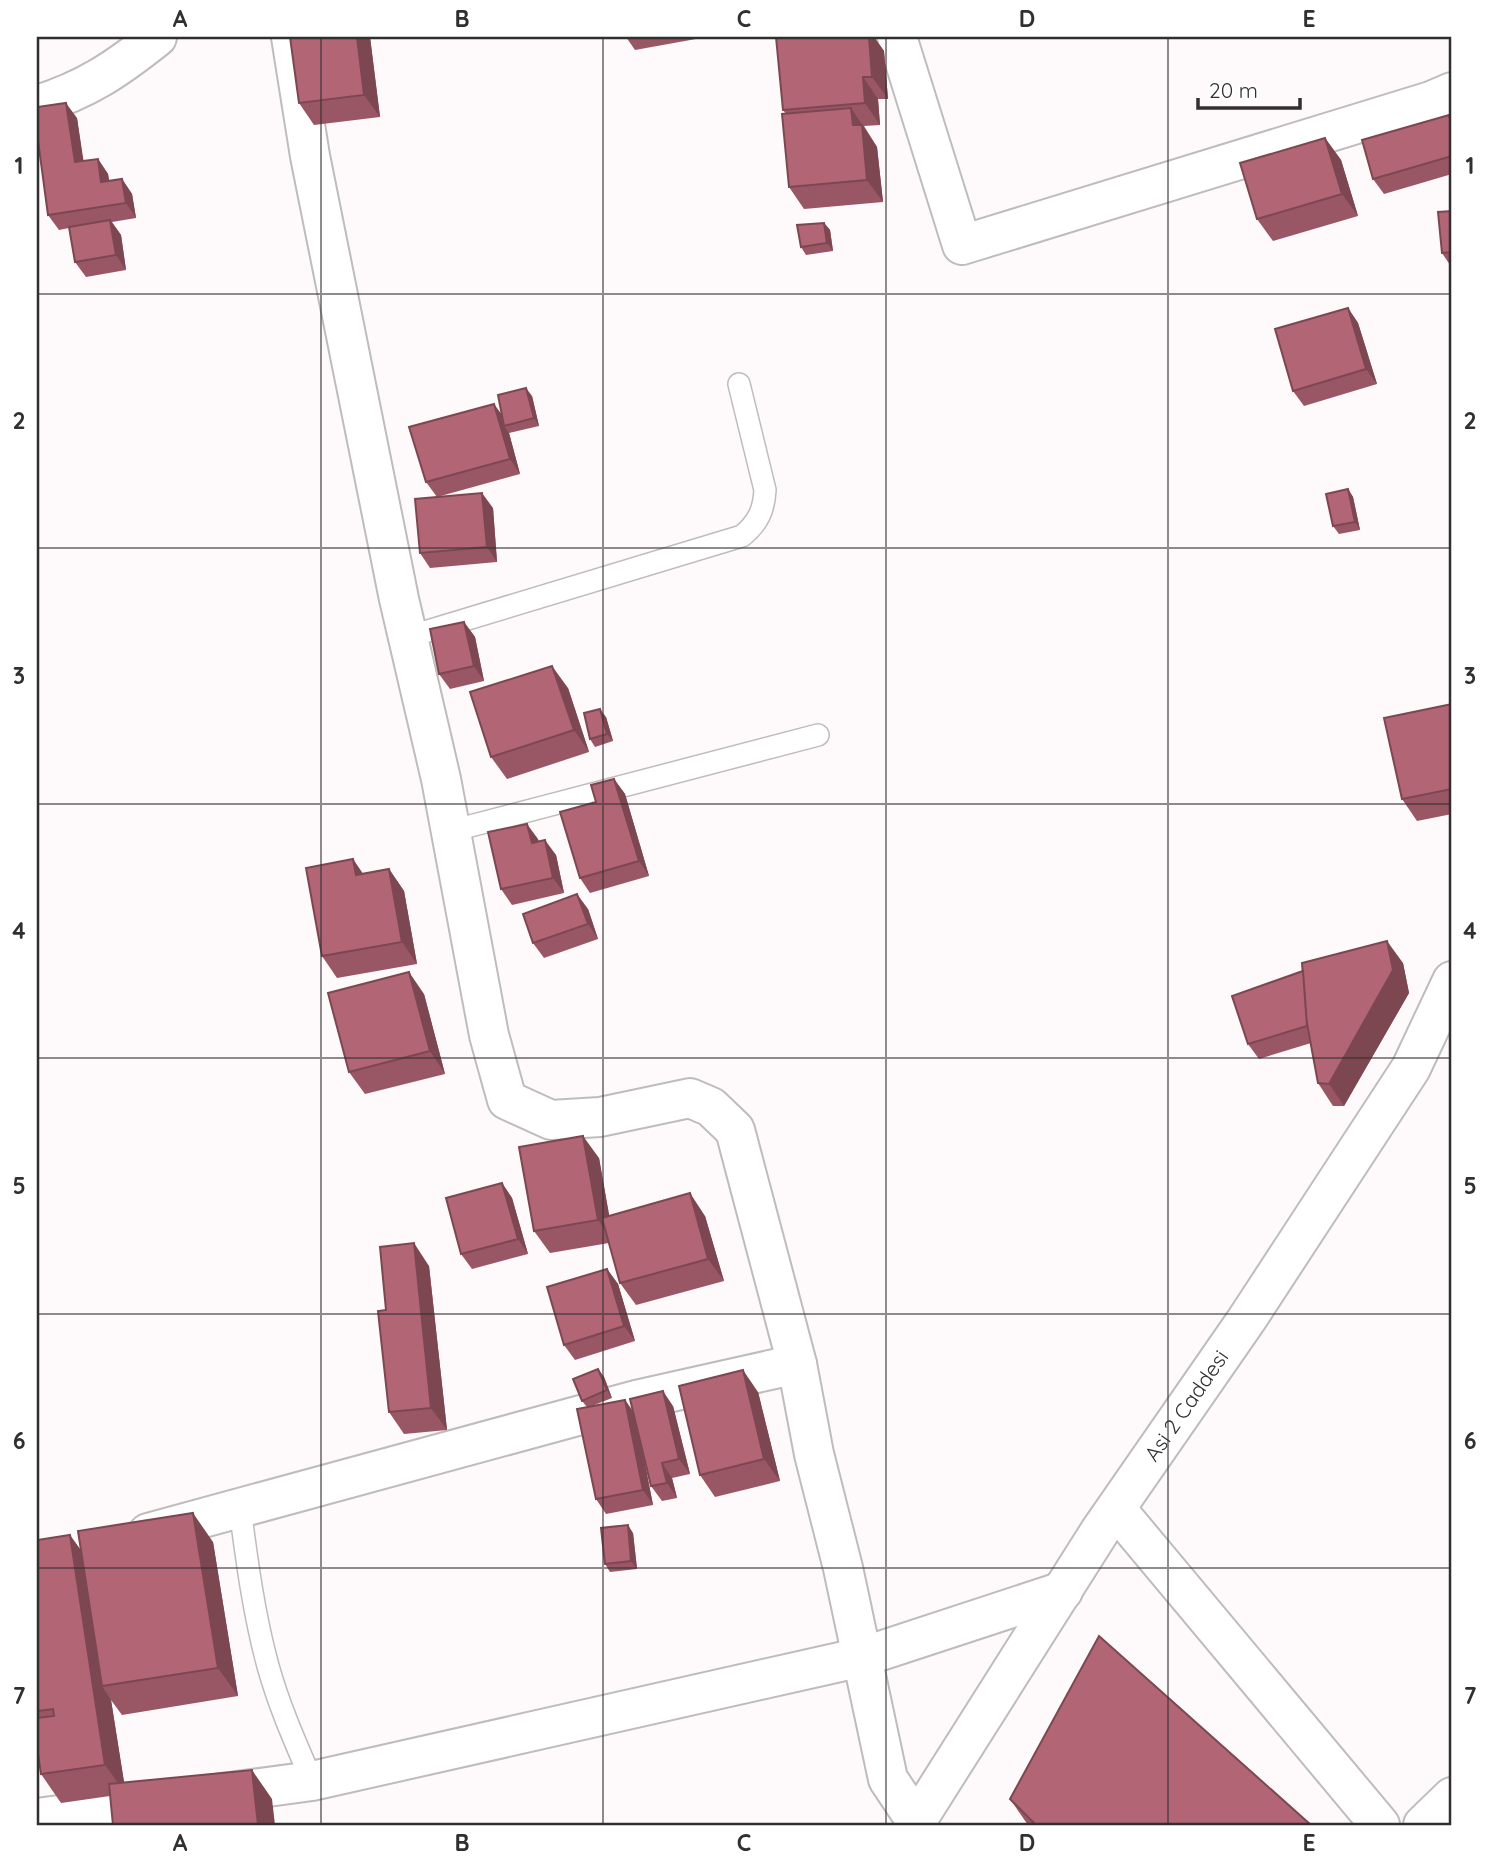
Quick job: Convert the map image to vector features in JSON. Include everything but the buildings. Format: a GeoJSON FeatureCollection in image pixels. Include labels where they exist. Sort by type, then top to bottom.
{"type":"FeatureCollection","features":[{"type":"Feature","properties":{"kind":"street"},"geometry":{"type":"LineString","coordinates":[[37,105],[68,95],[116,69],[158,37]]}},
{"type":"Feature","properties":{"kind":"street"},"geometry":{"type":"LineString","coordinates":[[291,37],[310,156],[408,637],[451,831],[489,1035],[507,1100],[551,1120],[600,1117],[690,1098],[711,1107],[735,1130],[797,1364],[814,1454],[843,1568],[888,1779],[915,1823]]}},
{"type":"Feature","properties":{"kind":"street"},"geometry":{"type":"LineString","coordinates":[[897,37],[962,245],[1432,101],[1452,92]]}},
{"type":"Feature","properties":{"kind":"street","name":"Asi 2 Caddesi"},"geometry":{"type":"LineString","coordinates":[[915,1823],[1116,1509],[1247,1319],[1411,1068],[1452,981]]}},
{"type":"Feature","properties":{"kind":"street"},"geometry":{"type":"LineString","coordinates":[[113,1542],[635,1401],[797,1364]]}},
{"type":"Feature","properties":{"kind":"street"},"geometry":{"type":"LineString","coordinates":[[1116,1509],[1380,1825]]}},
{"type":"Feature","properties":{"kind":"street"},"geometry":{"type":"LineString","coordinates":[[37,1818],[312,1781],[862,1657],[1063,1591]]}},
{"type":"Feature","properties":{"kind":"street"},"geometry":{"type":"LineString","coordinates":[[1423,1825],[1452,1797]]}},
{"type":"Feature","properties":{"kind":"lane"},"geometry":{"type":"LineString","coordinates":[[408,637],[742,536],[760,518],[765,504],[765,490],[738,384]]}},
{"type":"Feature","properties":{"kind":"lane"},"geometry":{"type":"LineString","coordinates":[[451,831],[818,735]]}},
{"type":"Feature","properties":{"kind":"lane"},"geometry":{"type":"LineString","coordinates":[[240,1508],[255,1612],[268,1668],[288,1726],[312,1781]]}}]}
